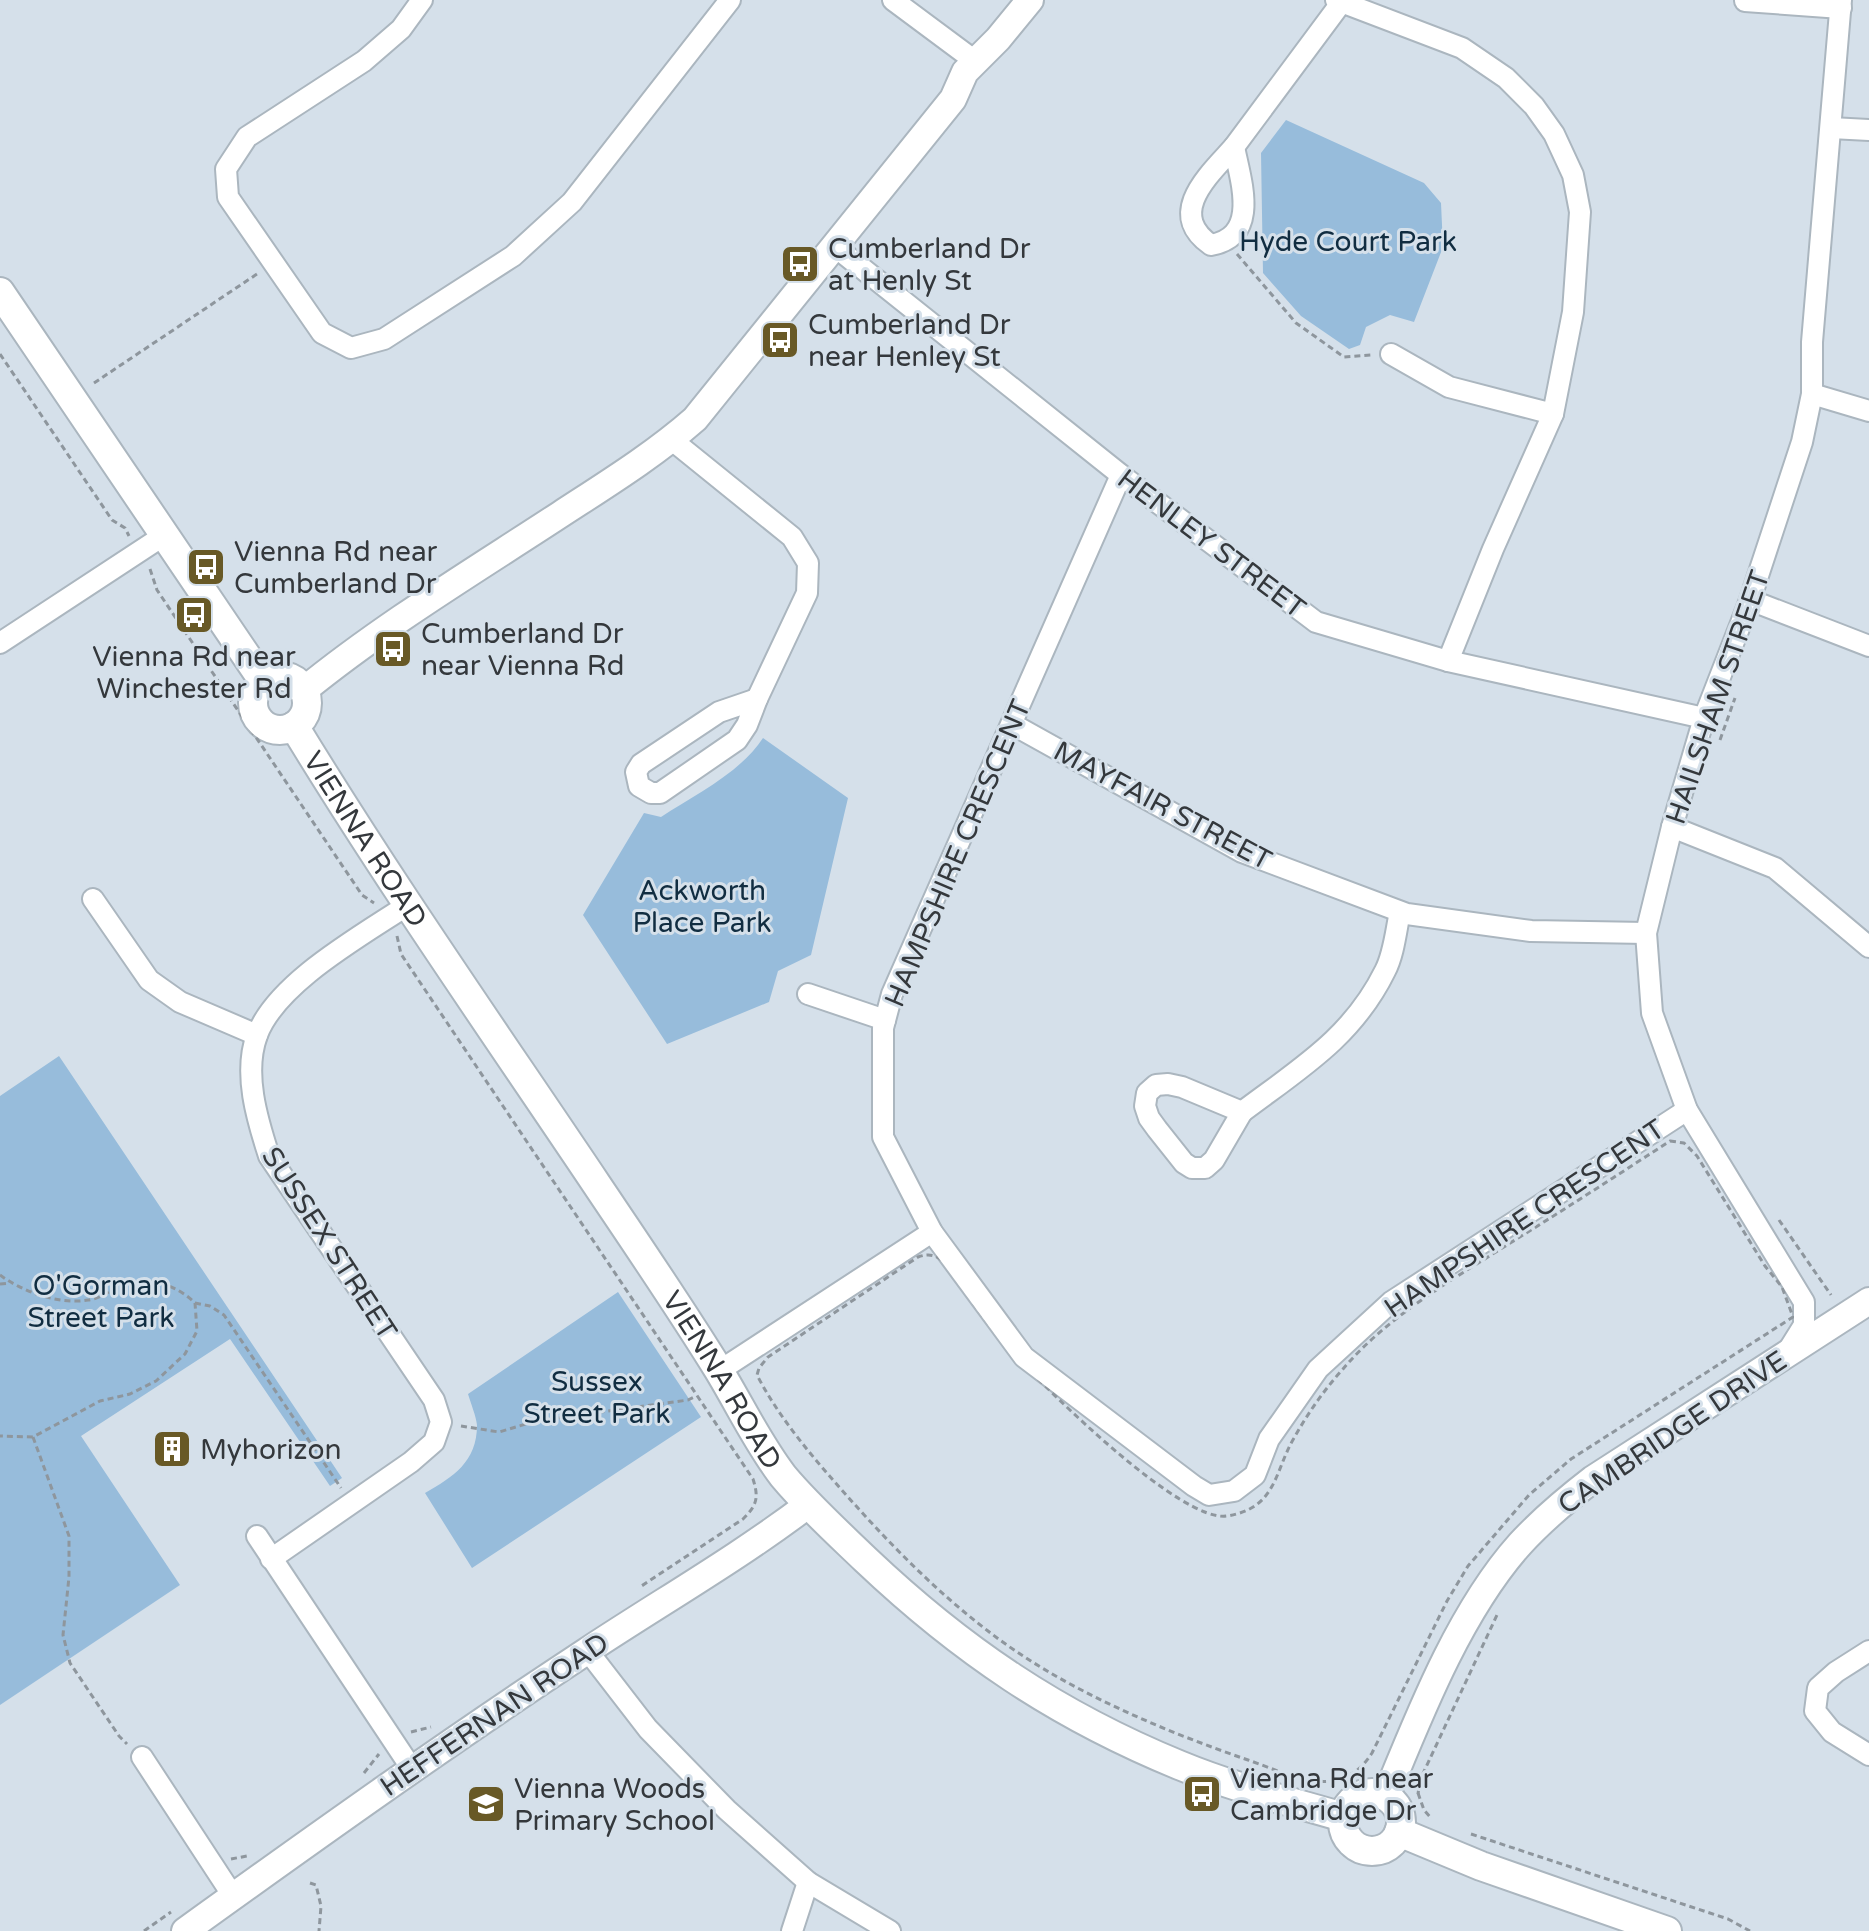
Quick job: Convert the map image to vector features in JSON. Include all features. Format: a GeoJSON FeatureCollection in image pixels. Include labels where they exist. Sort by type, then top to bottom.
{"type":"FeatureCollection","features":[{"type":"Feature","properties":{"kind":"main road"},"geometry":{"type":"LineString","coordinates":[[0,292],[264,682]]}},
{"type":"Feature","properties":{"kind":"main road"},"geometry":{"type":"LineString","coordinates":[[281,676],[298,683],[307,706],[294,726],[277,730],[268,727],[255,714],[254,697],[264,682],[281,676]]}},
{"type":"Feature","properties":{"kind":"main road","name":"VIENNA ROAD"},"geometry":{"type":"LineString","coordinates":[[294,726],[719,1371],[749,1427],[783,1475],[809,1504],[912,1604],[973,1653],[1043,1699],[1116,1738],[1182,1766],[1343,1817]]}},
{"type":"Feature","properties":{"kind":"main road"},"geometry":{"type":"LineString","coordinates":[[1390,1787],[1401,1816],[1399,1832],[1387,1847],[1369,1851],[1352,1843],[1346,1836],[1343,1817],[1352,1801],[1360,1795],[1390,1787]]}},
{"type":"Feature","properties":{"kind":"main road"},"geometry":{"type":"LineString","coordinates":[[1399,1832],[1481,1866],[1667,1931]]}},
{"type":"Feature","properties":{"kind":"street"},"geometry":{"type":"LineString","coordinates":[[422,0],[401,29],[364,61],[247,137],[226,169],[228,197],[273,263],[322,333],[351,348],[384,339],[513,256],[572,202],[730,0]]}},
{"type":"Feature","properties":{"kind":"street"},"geometry":{"type":"LineString","coordinates":[[893,0],[975,61]]}},
{"type":"Feature","properties":{"kind":"street"},"geometry":{"type":"LineString","coordinates":[[303,691],[355,649],[672,440],[695,419],[953,99],[965,72],[1030,0]]}},
{"type":"Feature","properties":{"kind":"street"},"geometry":{"type":"LineString","coordinates":[[1234,147],[1244,199],[1242,218],[1235,235],[1211,245],[1201,238],[1194,225],[1191,208],[1198,186],[1234,147],[1338,1],[1462,48],[1506,78],[1534,106],[1554,134],[1573,175],[1580,212],[1573,312],[1553,414],[1493,549],[1448,661]]}},
{"type":"Feature","properties":{"kind":"street"},"geometry":{"type":"LineString","coordinates":[[1745,1],[1841,4]]}},
{"type":"Feature","properties":{"kind":"street","name":"HAILSHAM STREET"},"geometry":{"type":"LineString","coordinates":[[1785,1355],[1804,1325],[1804,1302],[1687,1110],[1652,1013],[1646,933],[1672,827],[1704,718],[1750,600],[1802,442],[1812,394],[1812,342],[1841,4]]}},
{"type":"Feature","properties":{"kind":"street"},"geometry":{"type":"LineString","coordinates":[[1831,128],[1869,130]]}},
{"type":"Feature","properties":{"kind":"street","name":"HENLEY STREET"},"geometry":{"type":"LineString","coordinates":[[833,245],[1121,475],[1316,622],[1448,661],[1704,718]]}},
{"type":"Feature","properties":{"kind":"street"},"geometry":{"type":"LineString","coordinates":[[1391,354],[1449,387],[1553,414]]}},
{"type":"Feature","properties":{"kind":"street"},"geometry":{"type":"LineString","coordinates":[[1812,394],[1869,411]]}},
{"type":"Feature","properties":{"kind":"street"},"geometry":{"type":"LineString","coordinates":[[672,440],[792,537],[808,563],[809,578],[807,593],[747,725],[737,740],[660,793],[651,793],[639,786],[636,772],[641,764],[719,712],[757,699]]}},
{"type":"Feature","properties":{"kind":"street","name":"HAMPSHIRE CRESCENT"},"geometry":{"type":"LineString","coordinates":[[1121,475],[892,994],[883,1028],[883,1137],[932,1232],[1024,1357],[1209,1495],[1234,1491],[1255,1475],[1269,1439],[1318,1369],[1391,1302],[1687,1110]]}},
{"type":"Feature","properties":{"kind":"street"},"geometry":{"type":"LineString","coordinates":[[0,643],[163,536]]}},
{"type":"Feature","properties":{"kind":"street"},"geometry":{"type":"LineString","coordinates":[[1750,600],[1869,646]]}},
{"type":"Feature","properties":{"kind":"street","name":"MAYFAIR STREET"},"geometry":{"type":"LineString","coordinates":[[1012,724],[1242,852],[1400,912],[1531,931],[1646,933]]}},
{"type":"Feature","properties":{"kind":"street"},"geometry":{"type":"LineString","coordinates":[[1672,827],[1775,868],[1869,947]]}},
{"type":"Feature","properties":{"kind":"street"},"geometry":{"type":"LineString","coordinates":[[93,899],[149,980],[180,1002],[257,1035]]}},
{"type":"Feature","properties":{"kind":"street","name":"SUSSEX STREET"},"geometry":{"type":"LineString","coordinates":[[409,904],[306,974],[277,1003],[257,1035],[251,1074],[254,1111],[269,1156],[434,1400],[441,1422]]}},
{"type":"Feature","properties":{"kind":"street"},"geometry":{"type":"LineString","coordinates":[[1242,1112],[1168,1084],[1156,1085],[1147,1093],[1145,1106],[1149,1118],[1184,1163],[1199,1170],[1205,1168],[1214,1160],[1242,1112],[1335,1041],[1360,1012],[1387,969],[1400,912]]}},
{"type":"Feature","properties":{"kind":"street"},"geometry":{"type":"LineString","coordinates":[[808,994],[885,1020]]}},
{"type":"Feature","properties":{"kind":"street"},"geometry":{"type":"LineString","coordinates":[[719,1371],[932,1232]]}},
{"type":"Feature","properties":{"kind":"street","name":"CAMBRIDGE DRIVE"},"geometry":{"type":"LineString","coordinates":[[1390,1787],[1414,1727],[1474,1607],[1519,1545],[1559,1506],[1593,1479],[1869,1301]]}},
{"type":"Feature","properties":{"kind":"street"},"geometry":{"type":"LineString","coordinates":[[271,1559],[434,1442],[441,1422]]}},
{"type":"Feature","properties":{"kind":"street","name":"HEFFERNAN ROAD"},"geometry":{"type":"LineString","coordinates":[[182,1918],[233,1896],[412,1769],[587,1650],[771,1533],[809,1504]]}},
{"type":"Feature","properties":{"kind":"street"},"geometry":{"type":"LineString","coordinates":[[257,1536],[412,1769]]}},
{"type":"Feature","properties":{"kind":"street"},"geometry":{"type":"LineString","coordinates":[[587,1650],[648,1729],[727,1810],[808,1882],[890,1931]]}},
{"type":"Feature","properties":{"kind":"street"},"geometry":{"type":"LineString","coordinates":[[1869,1651],[1818,1688],[1815,1711],[1832,1732],[1869,1755]]}},
{"type":"Feature","properties":{"kind":"street"},"geometry":{"type":"LineString","coordinates":[[142,1757],[233,1896]]}},
{"type":"Feature","properties":{"kind":"street"},"geometry":{"type":"LineString","coordinates":[[792,1931],[808,1882]]}},
{"type":"Feature","properties":{"kind":"path"},"geometry":{"type":"LineString","coordinates":[[1224,242],[1296,323],[1344,357],[1391,354]]}},
{"type":"Feature","properties":{"kind":"path"},"geometry":{"type":"LineString","coordinates":[[94,383],[273,263]]}},
{"type":"Feature","properties":{"kind":"path"},"geometry":{"type":"LineString","coordinates":[[0,354],[112,520],[125,528],[128,534]]}},
{"type":"Feature","properties":{"kind":"path"},"geometry":{"type":"LineString","coordinates":[[150,570],[157,590],[362,895],[378,906]]}},
{"type":"Feature","properties":{"kind":"path"},"geometry":{"type":"LineString","coordinates":[[1718,745],[1737,688]]}},
{"type":"Feature","properties":{"kind":"path"},"geometry":{"type":"LineString","coordinates":[[396,934],[401,954],[753,1479],[758,1494],[756,1506],[743,1519],[639,1588]]}},
{"type":"Feature","properties":{"kind":"path"},"geometry":{"type":"LineString","coordinates":[[1777,1216],[1831,1295]]}},
{"type":"Feature","properties":{"kind":"path"},"geometry":{"type":"LineString","coordinates":[[0,1275],[10,1283],[44,1297],[88,1300],[126,1283],[153,1281],[184,1292],[195,1303],[210,1306],[224,1315],[352,1503]]}},
{"type":"Feature","properties":{"kind":"path"},"geometry":{"type":"LineString","coordinates":[[0,1284],[10,1283]]}},
{"type":"Feature","properties":{"kind":"path"},"geometry":{"type":"LineString","coordinates":[[0,1436],[33,1437],[100,1401],[130,1394],[164,1374],[185,1354],[197,1331],[195,1303]]}},
{"type":"Feature","properties":{"kind":"path"},"geometry":{"type":"LineString","coordinates":[[441,1422],[499,1432],[536,1421],[688,1400],[696,1396]]}},
{"type":"Feature","properties":{"kind":"path"},"geometry":{"type":"LineString","coordinates":[[33,1437],[69,1536],[69,1577],[63,1635],[70,1663],[119,1736],[142,1757]]}},
{"type":"Feature","properties":{"kind":"path"},"geometry":{"type":"LineString","coordinates":[[1439,1824],[1424,1810],[1418,1794],[1420,1780],[1487,1641],[1500,1605]]}},
{"type":"Feature","properties":{"kind":"path"},"geometry":{"type":"LineString","coordinates":[[407,1734],[432,1727]]}},
{"type":"Feature","properties":{"kind":"path"},"geometry":{"type":"LineString","coordinates":[[363,1775],[381,1750]]}},
{"type":"Feature","properties":{"kind":"path"},"geometry":{"type":"LineString","coordinates":[[1366,1762],[1390,1787],[1418,1794]]}},
{"type":"Feature","properties":{"kind":"path"},"geometry":{"type":"LineString","coordinates":[[1467,1833],[1728,1919],[1750,1931]]}},
{"type":"Feature","properties":{"kind":"path"},"geometry":{"type":"LineString","coordinates":[[227,1861],[251,1855]]}},
{"type":"Feature","properties":{"kind":"path"},"geometry":{"type":"LineString","coordinates":[[310,1883],[316,1885],[321,1906],[319,1931]]}},
{"type":"Feature","properties":{"kind":"path"},"geometry":{"type":"LineString","coordinates":[[144,1931],[182,1918]]}},
{"type":"Feature","properties":{"kind":"green space","name":"Hyde Court Park"},"geometry":{"type":"Polygon","coordinates":[[[1286,120],[1424,183],[1441,203],[1443,247],[1414,322],[1390,315],[1366,327],[1360,345],[1349,349],[1301,316],[1263,273],[1261,153],[1286,120]]]}},
{"type":"Feature","properties":{"kind":"green space","name":"Ackworth Place Park"},"geometry":{"type":"Polygon","coordinates":[[[763,738],[848,798],[811,955],[778,971],[769,1002],[667,1044],[583,915],[644,813],[661,817],[703,791],[742,762],[763,738]]]}},
{"type":"Feature","properties":{"kind":"green space","name":"O'Gorman Street Park"},"geometry":{"type":"Polygon","coordinates":[[[59,1056],[342,1478],[330,1486],[230,1339],[81,1436],[180,1585],[0,1705],[0,1096],[59,1056]]]}},
{"type":"Feature","properties":{"kind":"green space","name":"Sussex Street Park"},"geometry":{"type":"Polygon","coordinates":[[[618,1292],[701,1417],[472,1568],[425,1493],[462,1467],[473,1449],[477,1425],[468,1394],[618,1292]]]}},
{"type":"Feature","properties":{"kind":"place","name":"Cumberland Dr at Henly St"},"geometry":{"type":"Point","coordinates":[800,264]}},
{"type":"Feature","properties":{"kind":"place","name":"Cumberland Dr near Henley St"},"geometry":{"type":"Point","coordinates":[780,340]}},
{"type":"Feature","properties":{"kind":"place","name":"Vienna Rd near Cumberland Dr"},"geometry":{"type":"Point","coordinates":[206,567]}},
{"type":"Feature","properties":{"kind":"place","name":"Vienna Rd near Winchester Rd"},"geometry":{"type":"Point","coordinates":[194,615]}},
{"type":"Feature","properties":{"kind":"place","name":"Cumberland Dr near Vienna Rd"},"geometry":{"type":"Point","coordinates":[393,649]}},
{"type":"Feature","properties":{"kind":"place","name":"Myhorizon"},"geometry":{"type":"Point","coordinates":[172,1449]}},
{"type":"Feature","properties":{"kind":"place","name":"Vienna Rd near Cambridge Dr"},"geometry":{"type":"Point","coordinates":[1202,1794]}},
{"type":"Feature","properties":{"kind":"place","name":"Vienna Woods Primary School"},"geometry":{"type":"Point","coordinates":[486,1804]}}]}
